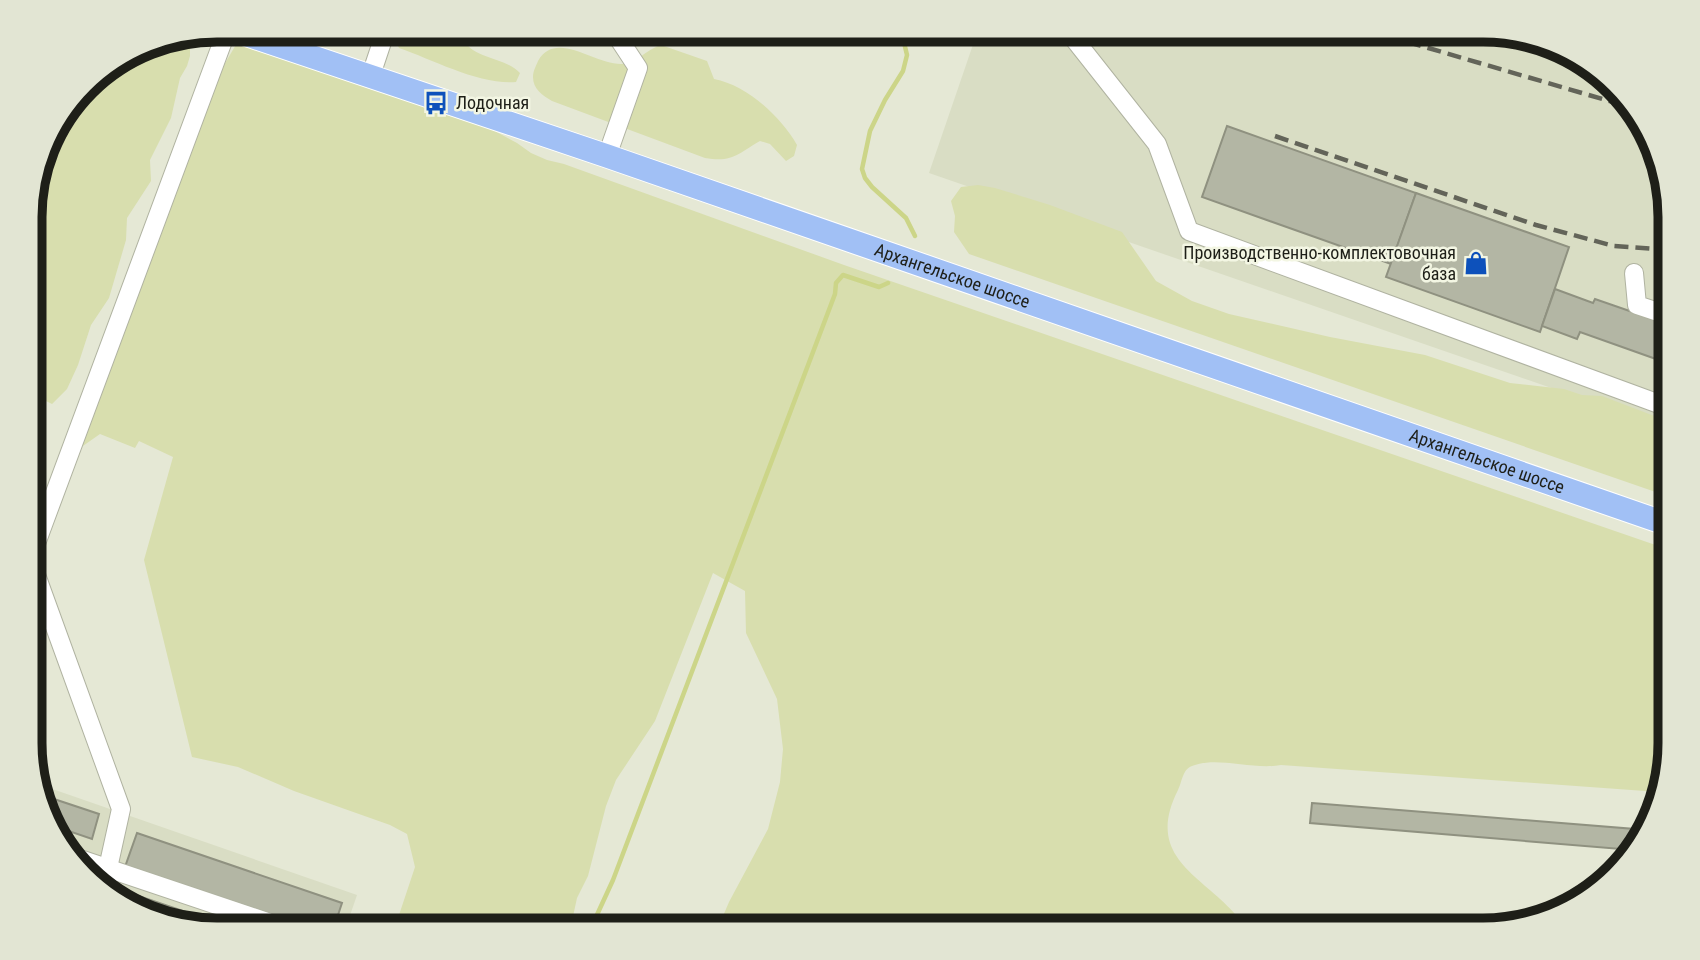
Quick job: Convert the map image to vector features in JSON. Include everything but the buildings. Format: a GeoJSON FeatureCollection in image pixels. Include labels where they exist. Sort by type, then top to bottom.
{"type":"FeatureCollection","features":[{"type":"Feature","properties":{"kind":"main road","name":"Архангельское шоссе"},"geometry":{"type":"LineString","coordinates":[[270,42],[607,156],[1658,521]]}},
{"type":"Feature","properties":{"kind":"lane"},"geometry":{"type":"LineString","coordinates":[[42,529],[223,42]]}},
{"type":"Feature","properties":{"kind":"lane"},"geometry":{"type":"LineString","coordinates":[[371,75],[382,42]]}},
{"type":"Feature","properties":{"kind":"lane"},"geometry":{"type":"LineString","coordinates":[[607,156],[638,68],[621,42]]}},
{"type":"Feature","properties":{"kind":"lane"},"geometry":{"type":"LineString","coordinates":[[1076,42],[1157,144],[1189,231],[1658,404]]}},
{"type":"Feature","properties":{"kind":"lane"},"geometry":{"type":"LineString","coordinates":[[1634,273],[1637,305],[1658,312]]}},
{"type":"Feature","properties":{"kind":"lane"},"geometry":{"type":"LineString","coordinates":[[42,590],[121,809],[106,878]]}},
{"type":"Feature","properties":{"kind":"lane"},"geometry":{"type":"LineString","coordinates":[[89,862],[255,918]]}},
{"type":"Feature","properties":{"kind":"shaded area","name":"Производственно-комплектовочная база"},"geometry":{"type":"Polygon","coordinates":[[[974,42],[1483,42],[1506,43],[1550,55],[1570,65],[1607,93],[1635,130],[1652,172],[1658,206],[1658,425],[929,173],[974,42]]]}},
{"type":"Feature","properties":{"kind":"shaded area"},"geometry":{"type":"Polygon","coordinates":[[[48,787],[357,895],[349,918],[194,917],[150,905],[130,895],[93,867],[60,820],[48,787]]]}},
{"type":"Feature","properties":{"kind":"green space"},"geometry":{"type":"Polygon","coordinates":[[[396,42],[466,42],[473,50],[506,63],[520,73],[516,82],[487,80],[399,48],[396,42]]]}},
{"type":"Feature","properties":{"kind":"green space"},"geometry":{"type":"Polygon","coordinates":[[[237,43],[489,128],[547,160],[1658,546],[1658,754],[1651,791],[1281,765],[1204,763],[1191,767],[1184,775],[1169,815],[1168,836],[1175,854],[1187,869],[1238,918],[722,918],[768,829],[780,782],[783,749],[777,699],[746,633],[745,591],[713,573],[655,721],[616,780],[573,918],[398,918],[415,867],[407,834],[390,825],[294,791],[238,767],[192,757],[144,560],[173,457],[139,441],[135,448],[100,434],[80,448],[218,75],[237,43]]]}},
{"type":"Feature","properties":{"kind":"green space"},"geometry":{"type":"Polygon","coordinates":[[[190,44],[190,56],[180,78],[171,118],[150,160],[151,181],[127,218],[126,240],[109,298],[91,325],[67,389],[52,404],[46,401],[43,194],[55,150],[78,111],[102,85],[130,65],[150,55],[190,44]]]}},
{"type":"Feature","properties":{"kind":"green space"},"geometry":{"type":"Polygon","coordinates":[[[661,45],[707,61],[714,79],[739,88],[762,104],[782,124],[797,145],[794,156],[786,161],[770,144],[760,141],[729,158],[705,158],[552,101],[539,91],[533,81],[538,61],[546,52],[555,48],[565,48],[622,64],[661,45]]]}},
{"type":"Feature","properties":{"kind":"green space"},"geometry":{"type":"Polygon","coordinates":[[[978,185],[995,188],[1122,232],[1156,281],[1192,301],[1229,314],[1425,355],[1510,383],[1602,396],[1658,417],[1658,493],[969,254],[954,232],[955,216],[951,201],[961,187],[978,185]]]}},
{"type":"Feature","properties":{"kind":"waterway"},"geometry":{"type":"LineString","coordinates":[[904,42],[907,55],[903,71],[870,131],[862,169],[872,187],[906,218],[915,236]]}},
{"type":"Feature","properties":{"kind":"waterway"},"geometry":{"type":"LineString","coordinates":[[596,918],[613,880],[835,294],[836,283],[843,275],[879,287],[888,283]]}},
{"type":"Feature","properties":{"kind":"railway"},"geometry":{"type":"LineString","coordinates":[[1408,42],[1615,103]]}},
{"type":"Feature","properties":{"kind":"railway"},"geometry":{"type":"LineString","coordinates":[[1275,136],[1536,225],[1614,246],[1658,249]]}},
{"type":"Feature","properties":{"kind":"place","name":"Лодочная"},"geometry":{"type":"Point","coordinates":[436,103]}},
{"type":"Feature","properties":{"kind":"place","name":"Производственно-комплектовочная база"},"geometry":{"type":"Point","coordinates":[1476,263]}}]}
